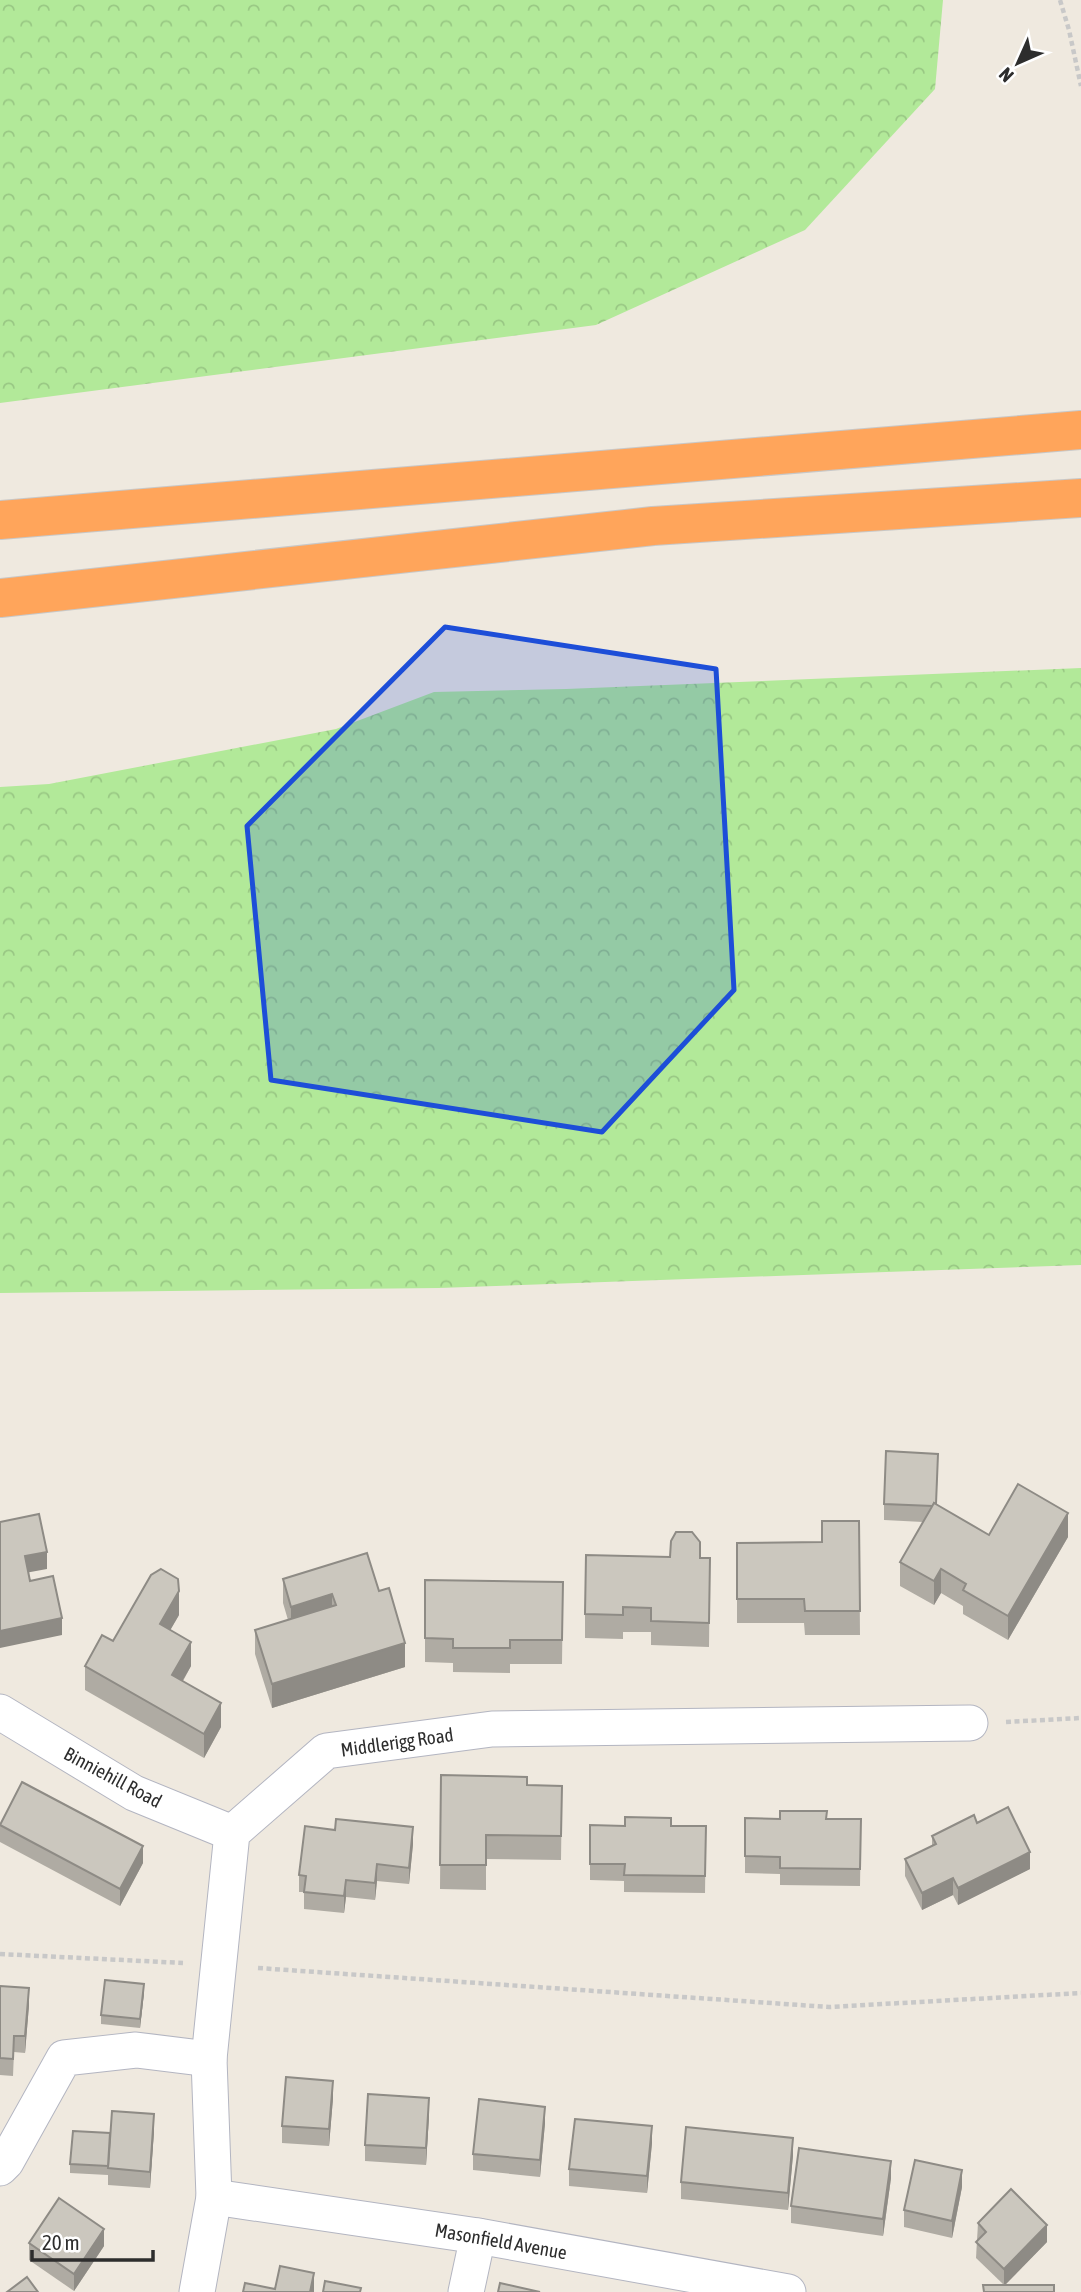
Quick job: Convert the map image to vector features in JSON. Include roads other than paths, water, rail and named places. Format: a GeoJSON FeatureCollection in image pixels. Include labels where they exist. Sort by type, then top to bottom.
{"type":"FeatureCollection","features":[{"type":"Feature","properties":{"kind":"highway"},"geometry":{"type":"LineString","coordinates":[[0,520],[1081,430]]}},
{"type":"Feature","properties":{"kind":"highway"},"geometry":{"type":"LineString","coordinates":[[0,598],[653,526],[1081,498]]}},
{"type":"Feature","properties":{"kind":"highway"},"geometry":{"type":"LineString","coordinates":[[899,509],[1081,505]]}},
{"type":"Feature","properties":{"kind":"street","name":"Binniehill Road"},"geometry":{"type":"LineString","coordinates":[[0,1712],[134,1793],[232,1833]]}},
{"type":"Feature","properties":{"kind":"street","name":"Middlerigg Road"},"geometry":{"type":"LineString","coordinates":[[232,1833],[326,1751],[492,1729],[970,1723]]}},
{"type":"Feature","properties":{"kind":"street"},"geometry":{"type":"LineString","coordinates":[[197,2292],[214,2197],[209,2059],[232,1833]]}},
{"type":"Feature","properties":{"kind":"street"},"geometry":{"type":"LineString","coordinates":[[0,2168],[6,2162],[64,2058],[136,2050],[209,2059]]}},
{"type":"Feature","properties":{"kind":"street","name":"Masonfield Avenue"},"geometry":{"type":"LineString","coordinates":[[214,2197],[478,2236],[788,2292]]}},
{"type":"Feature","properties":{"kind":"street"},"geometry":{"type":"LineString","coordinates":[[466,2292],[478,2236]]}}]}
